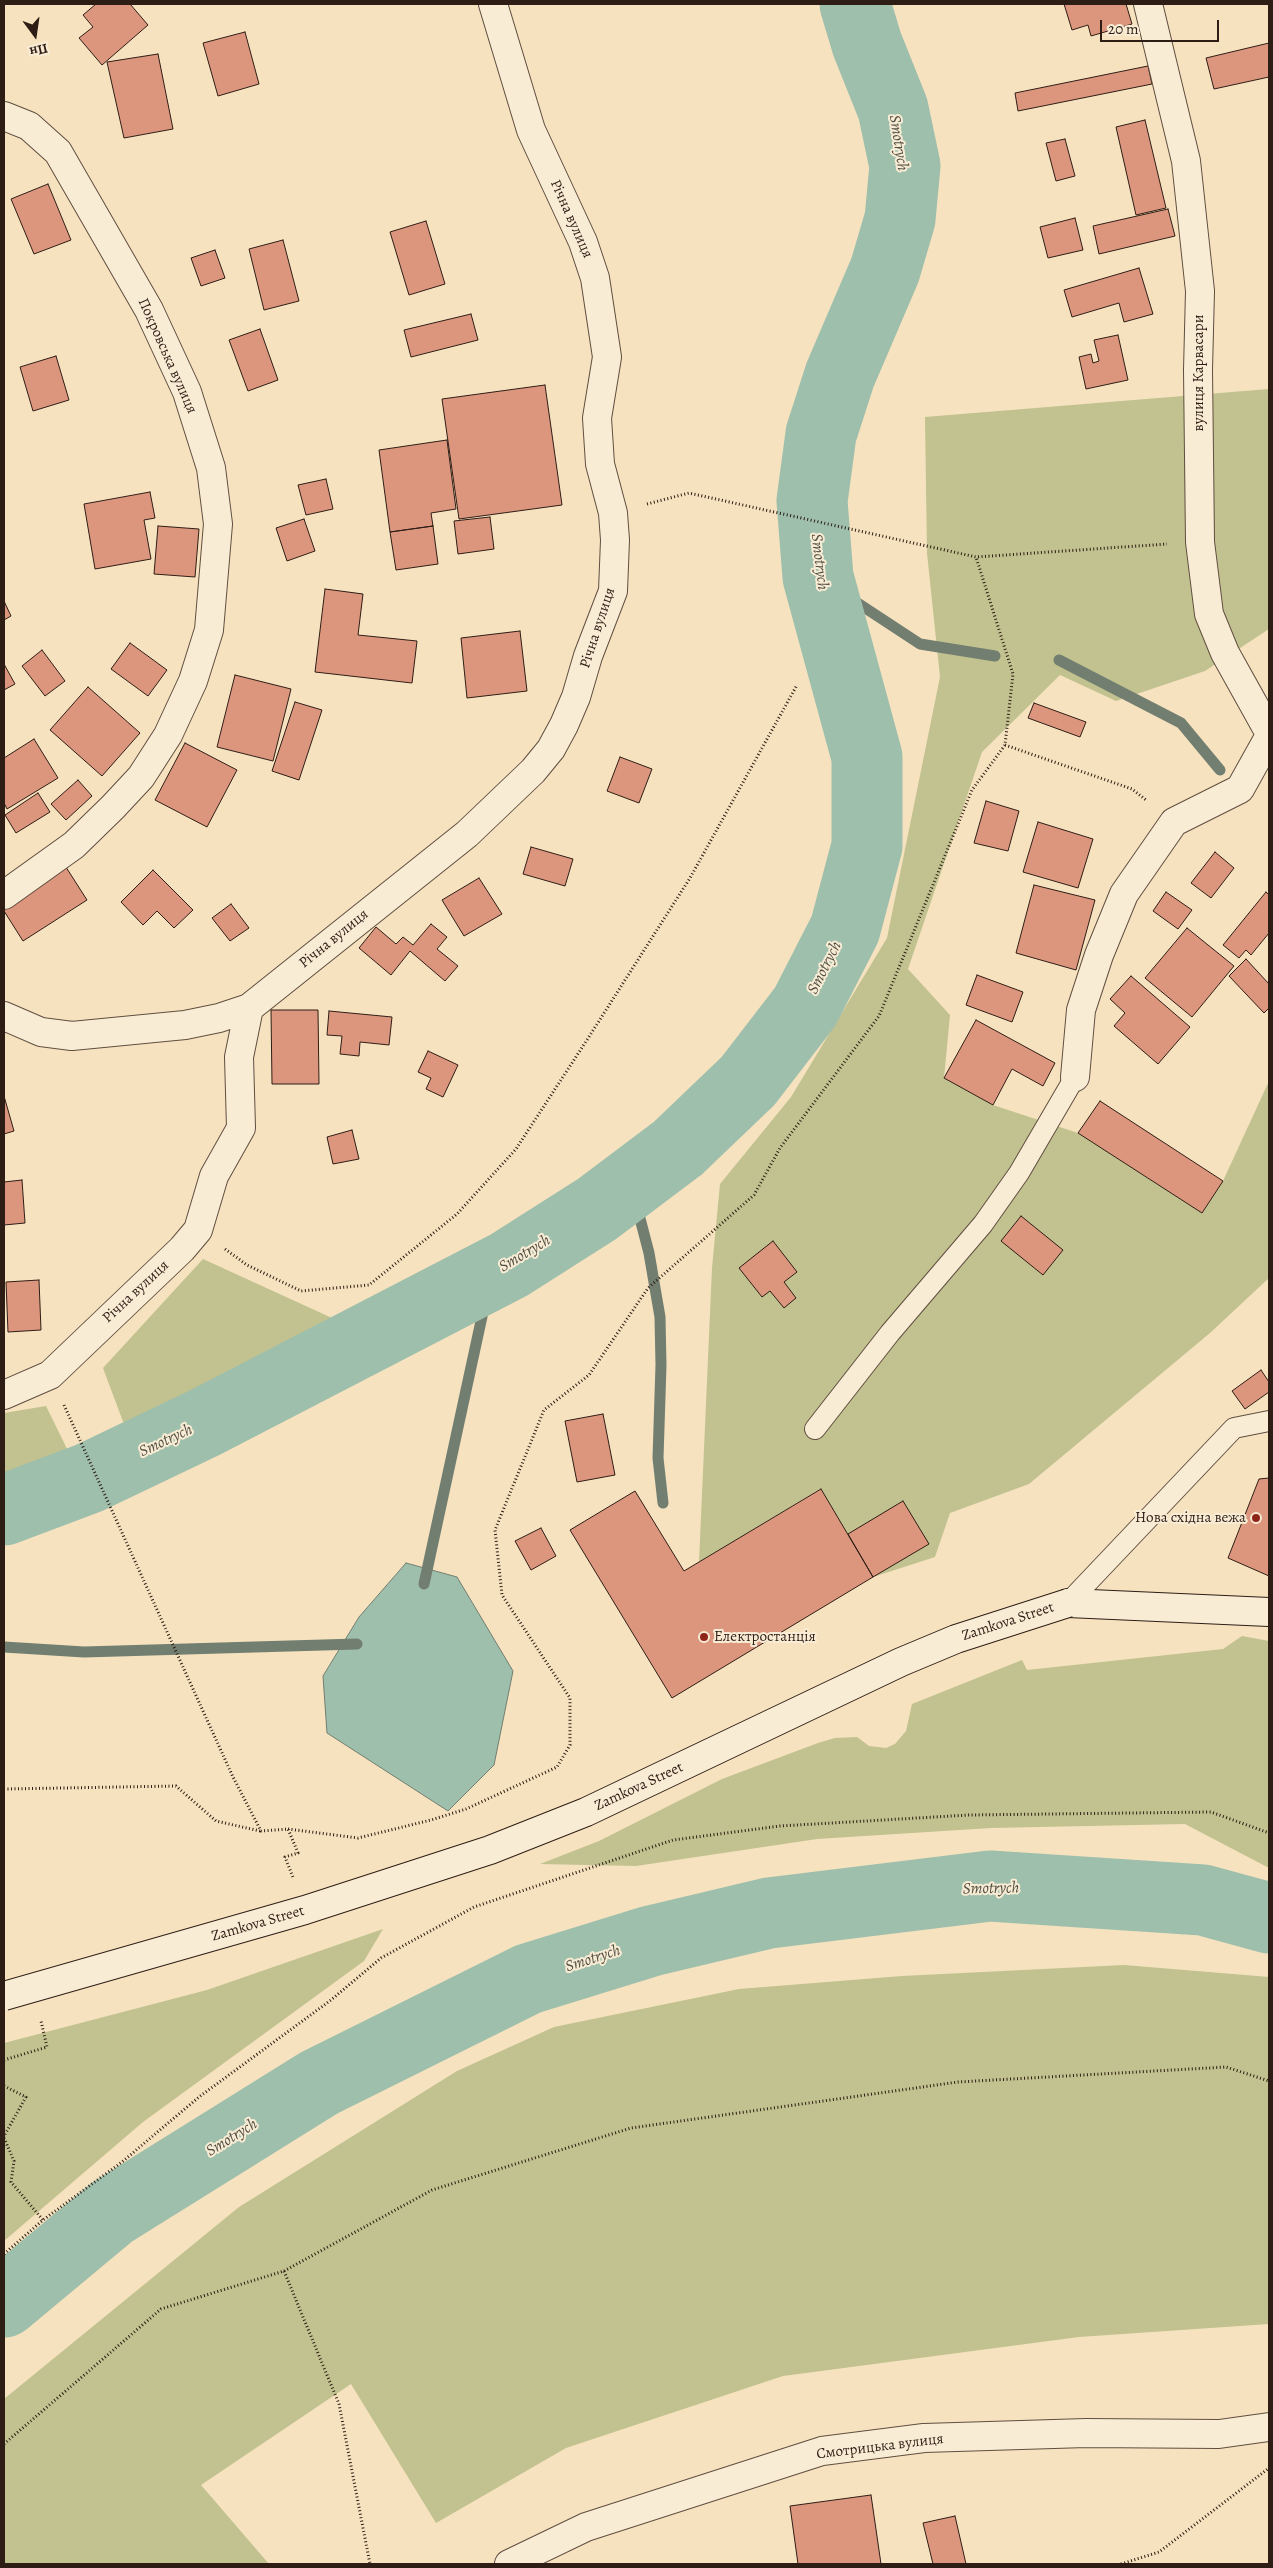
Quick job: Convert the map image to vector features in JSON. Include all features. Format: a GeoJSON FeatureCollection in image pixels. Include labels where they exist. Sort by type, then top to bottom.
{"type":"FeatureCollection","features":[{"type":"Feature","properties":{"kind":"street","name":"Річна вулиця"},"geometry":{"type":"LineString","coordinates":[[4,1016],[41,1032],[72,1036],[185,1025],[219,1018],[249,1008],[467,834],[533,771],[551,749],[576,697],[588,656],[613,591],[615,540],[613,513],[600,464],[597,418],[607,357],[595,278],[584,242],[531,130],[493,4]]}},
{"type":"Feature","properties":{"kind":"street","name":"вулиця Карвасари"},"geometry":{"type":"LineString","coordinates":[[1148,4],[1186,161],[1200,291],[1198,370],[1200,542],[1209,614],[1225,652],[1269,732]]}},
{"type":"Feature","properties":{"kind":"street","name":"Покровська вулиця"},"geometry":{"type":"LineString","coordinates":[[4,116],[29,126],[58,152],[149,310],[187,392],[211,468],[218,524],[209,630],[193,681],[168,735],[141,777],[113,807],[74,845],[4,895]]}},
{"type":"Feature","properties":{"kind":"street"},"geometry":{"type":"LineString","coordinates":[[1075,1077],[1082,1010],[1099,955],[1124,894],[1174,822],[1240,789],[1269,737]]}},
{"type":"Feature","properties":{"kind":"street","name":"Річна вулиця"},"geometry":{"type":"LineString","coordinates":[[4,1395],[50,1375],[182,1249],[198,1230],[214,1176],[241,1128],[238,1058],[249,1008]]}},
{"type":"Feature","properties":{"kind":"street","name":"Zamkova Street"},"geometry":{"type":"LineString","coordinates":[[4,1996],[296,1913],[490,1850],[586,1812],[901,1662],[956,1639],[1068,1603],[1269,1612]]}},
{"type":"Feature","properties":{"kind":"street","name":"Смотрицька вулиця"},"geometry":{"type":"LineString","coordinates":[[510,2564],[586,2527],[726,2484],[822,2451],[924,2438],[1086,2433],[1219,2434],[1269,2427]]}},
{"type":"Feature","properties":{"kind":"lane"},"geometry":{"type":"LineString","coordinates":[[815,1430],[890,1332],[984,1224],[1019,1173],[1075,1077]]}},
{"type":"Feature","properties":{"kind":"lane"},"geometry":{"type":"LineString","coordinates":[[1068,1603],[1234,1428],[1269,1421]]}},
{"type":"Feature","properties":{"kind":"path"},"geometry":{"type":"LineString","coordinates":[[613,513],[689,493],[976,557],[1200,542]]}},
{"type":"Feature","properties":{"kind":"path"},"geometry":{"type":"LineString","coordinates":[[4,1789],[176,1786],[216,1822],[261,1831],[288,1829],[358,1838],[466,1809],[557,1767],[570,1745],[570,1698],[502,1595],[495,1530],[544,1410],[589,1375],[648,1288],[754,1195],[780,1148],[879,1016],[972,790],[1005,745],[1013,674],[976,557]]}},
{"type":"Feature","properties":{"kind":"path"},"geometry":{"type":"LineString","coordinates":[[198,1230],[247,1264],[301,1291],[369,1285],[457,1214],[516,1149],[585,1043],[690,878],[797,685]]}},
{"type":"Feature","properties":{"kind":"path"},"geometry":{"type":"LineString","coordinates":[[1005,745],[1132,789],[1174,822]]}},
{"type":"Feature","properties":{"kind":"path"},"geometry":{"type":"LineString","coordinates":[[50,1375],[233,1777],[261,1831]]}},
{"type":"Feature","properties":{"kind":"path"},"geometry":{"type":"LineString","coordinates":[[4,2254],[43,2220],[122,2162],[199,2097],[331,2000],[381,1958],[474,1907],[673,1840],[780,1826],[969,1814],[1211,1812],[1269,1833]]}},
{"type":"Feature","properties":{"kind":"path"},"geometry":{"type":"LineString","coordinates":[[288,1829],[298,1853],[284,1857],[295,1882]]}},
{"type":"Feature","properties":{"kind":"path"},"geometry":{"type":"LineString","coordinates":[[4,2060],[47,2047],[40,2018]]}},
{"type":"Feature","properties":{"kind":"path"},"geometry":{"type":"LineString","coordinates":[[4,2444],[161,2309],[284,2271],[432,2190],[631,2128],[958,2082],[1226,2067],[1269,2081]]}},
{"type":"Feature","properties":{"kind":"path"},"geometry":{"type":"LineString","coordinates":[[4,2086],[26,2097],[4,2137],[14,2161],[11,2182],[43,2220]]}},
{"type":"Feature","properties":{"kind":"path"},"geometry":{"type":"LineString","coordinates":[[284,2271],[339,2404],[370,2564]]}},
{"type":"Feature","properties":{"kind":"path"},"geometry":{"type":"LineString","coordinates":[[1121,2564],[1159,2552],[1269,2468]]}},
{"type":"Feature","properties":{"kind":"green space"},"geometry":{"type":"Polygon","coordinates":[[[1269,389],[1269,629],[1205,671],[1116,701],[1060,675],[982,752],[908,969],[950,1015],[944,1078],[993,1105],[1078,1133],[1202,1213],[1223,1181],[1269,1081],[1269,1278],[1210,1333],[1029,1484],[950,1513],[935,1557],[873,1577],[820,1489],[699,1562],[712,1268],[720,1184],[791,1097],[887,938],[940,677],[927,553],[925,417],[1269,389]]]}},
{"type":"Feature","properties":{"kind":"green space"},"geometry":{"type":"Polygon","coordinates":[[[203,1259],[343,1323],[128,1435],[103,1368],[203,1259]]]}},
{"type":"Feature","properties":{"kind":"green space"},"geometry":{"type":"Polygon","coordinates":[[[46,1406],[72,1459],[4,1473],[4,1413],[46,1406]]]}},
{"type":"Feature","properties":{"kind":"green space"},"geometry":{"type":"Polygon","coordinates":[[[1242,1636],[1269,1641],[1269,1868],[1185,1824],[991,1828],[817,1839],[636,1866],[540,1864],[599,1841],[722,1779],[818,1743],[835,1738],[857,1737],[869,1746],[886,1748],[895,1744],[906,1731],[912,1704],[1022,1660],[1027,1670],[1223,1649],[1242,1636]]]}},
{"type":"Feature","properties":{"kind":"green space"},"geometry":{"type":"Polygon","coordinates":[[[383,1929],[364,1961],[143,2122],[4,2241],[4,2043],[207,1990],[383,1929]]]}},
{"type":"Feature","properties":{"kind":"green space"},"geometry":{"type":"Polygon","coordinates":[[[1124,1965],[1269,1977],[1269,2324],[1079,2337],[783,2376],[566,2448],[436,2523],[351,2384],[201,2485],[269,2564],[4,2564],[4,2399],[239,2207],[457,2071],[554,2027],[739,1989],[902,1976],[1124,1965]]]}},
{"type":"Feature","properties":{"kind":"shaded area"},"geometry":{"type":"Polygon","coordinates":[[[406,1563],[457,1577],[513,1671],[494,1765],[448,1811],[327,1733],[323,1676],[359,1617],[406,1563]]]}},
{"type":"Feature","properties":{"kind":"building"},"geometry":{"type":"Polygon","coordinates":[[[96,4],[130,4],[148,25],[102,65],[79,38],[93,27],[83,15],[96,4]]]}},
{"type":"Feature","properties":{"kind":"building"},"geometry":{"type":"Polygon","coordinates":[[[1064,4],[1126,4],[1132,24],[1091,36],[1088,25],[1072,30],[1064,4]]]}},
{"type":"Feature","properties":{"kind":"building"},"geometry":{"type":"Polygon","coordinates":[[[245,32],[259,84],[218,96],[203,43],[245,32]]]}},
{"type":"Feature","properties":{"kind":"building"},"geometry":{"type":"Polygon","coordinates":[[[1269,43],[1269,77],[1214,89],[1206,58],[1269,43]]]}},
{"type":"Feature","properties":{"kind":"building"},"geometry":{"type":"Polygon","coordinates":[[[158,54],[173,129],[124,138],[107,62],[158,54]]]}},
{"type":"Feature","properties":{"kind":"building"},"geometry":{"type":"Polygon","coordinates":[[[1148,66],[1152,84],[1018,111],[1015,93],[1148,66]]]}},
{"type":"Feature","properties":{"kind":"building"},"geometry":{"type":"Polygon","coordinates":[[[1145,120],[1166,208],[1136,215],[1116,127],[1145,120]]]}},
{"type":"Feature","properties":{"kind":"building"},"geometry":{"type":"Polygon","coordinates":[[[1065,139],[1075,176],[1056,181],[1046,143],[1065,139]]]}},
{"type":"Feature","properties":{"kind":"building"},"geometry":{"type":"Polygon","coordinates":[[[48,184],[71,240],[34,254],[11,199],[48,184]]]}},
{"type":"Feature","properties":{"kind":"building"},"geometry":{"type":"Polygon","coordinates":[[[1168,209],[1175,236],[1099,254],[1093,226],[1168,209]]]}},
{"type":"Feature","properties":{"kind":"building"},"geometry":{"type":"Polygon","coordinates":[[[1075,218],[1083,250],[1048,258],[1040,227],[1075,218]]]}},
{"type":"Feature","properties":{"kind":"building"},"geometry":{"type":"Polygon","coordinates":[[[426,221],[445,284],[409,295],[390,232],[426,221]]]}},
{"type":"Feature","properties":{"kind":"building"},"geometry":{"type":"Polygon","coordinates":[[[283,240],[299,301],[264,310],[249,249],[283,240]]]}},
{"type":"Feature","properties":{"kind":"building"},"geometry":{"type":"Polygon","coordinates":[[[215,250],[225,278],[201,286],[191,258],[215,250]]]}},
{"type":"Feature","properties":{"kind":"building"},"geometry":{"type":"Polygon","coordinates":[[[1139,268],[1153,314],[1124,322],[1119,303],[1072,317],[1064,290],[1139,268]]]}},
{"type":"Feature","properties":{"kind":"building"},"geometry":{"type":"Polygon","coordinates":[[[471,314],[478,340],[411,357],[404,330],[471,314]]]}},
{"type":"Feature","properties":{"kind":"building"},"geometry":{"type":"Polygon","coordinates":[[[260,329],[278,380],[248,391],[229,340],[260,329]]]}},
{"type":"Feature","properties":{"kind":"building"},"geometry":{"type":"Polygon","coordinates":[[[1118,335],[1128,380],[1086,389],[1079,357],[1091,354],[1093,363],[1099,361],[1094,340],[1118,335]]]}},
{"type":"Feature","properties":{"kind":"building"},"geometry":{"type":"Polygon","coordinates":[[[56,356],[69,400],[33,411],[20,367],[56,356]]]}},
{"type":"Feature","properties":{"kind":"building"},"geometry":{"type":"Polygon","coordinates":[[[545,385],[562,505],[459,519],[442,399],[545,385]]]}},
{"type":"Feature","properties":{"kind":"building"},"geometry":{"type":"Polygon","coordinates":[[[447,440],[456,509],[431,513],[433,526],[390,532],[379,450],[447,440]]]}},
{"type":"Feature","properties":{"kind":"building"},"geometry":{"type":"Polygon","coordinates":[[[326,479],[333,509],[306,515],[298,485],[326,479]]]}},
{"type":"Feature","properties":{"kind":"building"},"geometry":{"type":"Polygon","coordinates":[[[150,492],[155,518],[144,520],[151,559],[95,569],[84,504],[150,492]]]}},
{"type":"Feature","properties":{"kind":"building"},"geometry":{"type":"Polygon","coordinates":[[[490,517],[494,549],[458,554],[454,521],[490,517]]]}},
{"type":"Feature","properties":{"kind":"building"},"geometry":{"type":"Polygon","coordinates":[[[304,519],[315,551],[287,561],[276,528],[304,519]]]}},
{"type":"Feature","properties":{"kind":"building"},"geometry":{"type":"Polygon","coordinates":[[[158,526],[199,529],[195,577],[154,574],[158,526]]]}},
{"type":"Feature","properties":{"kind":"building"},"geometry":{"type":"Polygon","coordinates":[[[433,526],[438,564],[396,570],[390,532],[433,526]]]}},
{"type":"Feature","properties":{"kind":"building"},"geometry":{"type":"Polygon","coordinates":[[[325,589],[363,594],[358,635],[417,641],[412,683],[315,672],[325,589]]]}},
{"type":"Feature","properties":{"kind":"building"},"geometry":{"type":"Polygon","coordinates":[[[4,601],[11,616],[4,620],[4,601]]]}},
{"type":"Feature","properties":{"kind":"building"},"geometry":{"type":"Polygon","coordinates":[[[520,631],[527,691],[467,698],[461,638],[520,631]]]}},
{"type":"Feature","properties":{"kind":"building"},"geometry":{"type":"Polygon","coordinates":[[[130,643],[167,670],[148,696],[111,669],[130,643]]]}},
{"type":"Feature","properties":{"kind":"building"},"geometry":{"type":"Polygon","coordinates":[[[42,650],[65,681],[45,696],[22,666],[42,650]]]}},
{"type":"Feature","properties":{"kind":"building"},"geometry":{"type":"Polygon","coordinates":[[[4,664],[15,684],[4,690],[4,664]]]}},
{"type":"Feature","properties":{"kind":"building"},"geometry":{"type":"Polygon","coordinates":[[[235,675],[291,689],[273,761],[217,747],[235,675]]]}},
{"type":"Feature","properties":{"kind":"building"},"geometry":{"type":"Polygon","coordinates":[[[88,687],[140,733],[102,776],[50,730],[88,687]]]}},
{"type":"Feature","properties":{"kind":"building"},"geometry":{"type":"Polygon","coordinates":[[[295,702],[322,710],[299,780],[272,771],[295,702]]]}},
{"type":"Feature","properties":{"kind":"building"},"geometry":{"type":"Polygon","coordinates":[[[1034,703],[1086,722],[1080,737],[1028,718],[1034,703]]]}},
{"type":"Feature","properties":{"kind":"building"},"geometry":{"type":"Polygon","coordinates":[[[34,739],[58,778],[7,809],[4,803],[4,758],[34,739]]]}},
{"type":"Feature","properties":{"kind":"building"},"geometry":{"type":"Polygon","coordinates":[[[185,743],[237,770],[207,827],[155,800],[185,743]]]}},
{"type":"Feature","properties":{"kind":"building"},"geometry":{"type":"Polygon","coordinates":[[[620,757],[652,769],[639,803],[607,791],[620,757]]]}},
{"type":"Feature","properties":{"kind":"building"},"geometry":{"type":"Polygon","coordinates":[[[78,780],[92,796],[66,820],[51,804],[78,780]]]}},
{"type":"Feature","properties":{"kind":"building"},"geometry":{"type":"Polygon","coordinates":[[[38,793],[50,812],[16,833],[5,815],[38,793]]]}},
{"type":"Feature","properties":{"kind":"building"},"geometry":{"type":"Polygon","coordinates":[[[986,801],[1019,811],[1008,851],[974,843],[986,801]]]}},
{"type":"Feature","properties":{"kind":"building"},"geometry":{"type":"Polygon","coordinates":[[[1038,822],[1093,839],[1078,888],[1023,872],[1038,822]]]}},
{"type":"Feature","properties":{"kind":"building"},"geometry":{"type":"Polygon","coordinates":[[[531,847],[573,859],[565,886],[523,874],[531,847]]]}},
{"type":"Feature","properties":{"kind":"building"},"geometry":{"type":"Polygon","coordinates":[[[1215,852],[1234,868],[1211,898],[1191,883],[1215,852]]]}},
{"type":"Feature","properties":{"kind":"building"},"geometry":{"type":"Polygon","coordinates":[[[64,864],[87,900],[23,941],[4,911],[4,903],[64,864]]]}},
{"type":"Feature","properties":{"kind":"building"},"geometry":{"type":"Polygon","coordinates":[[[153,870],[193,910],[174,928],[157,911],[143,925],[121,902],[153,870]]]}},
{"type":"Feature","properties":{"kind":"building"},"geometry":{"type":"Polygon","coordinates":[[[479,878],[502,914],[464,936],[442,900],[479,878]]]}},
{"type":"Feature","properties":{"kind":"building"},"geometry":{"type":"Polygon","coordinates":[[[1034,885],[1095,900],[1076,970],[1016,953],[1034,885]]]}},
{"type":"Feature","properties":{"kind":"building"},"geometry":{"type":"Polygon","coordinates":[[[1166,892],[1192,910],[1178,929],[1153,911],[1166,892]]]}},
{"type":"Feature","properties":{"kind":"building"},"geometry":{"type":"Polygon","coordinates":[[[1266,892],[1269,895],[1269,933],[1251,955],[1246,950],[1239,958],[1223,945],[1266,892]]]}},
{"type":"Feature","properties":{"kind":"building"},"geometry":{"type":"Polygon","coordinates":[[[231,904],[249,928],[230,941],[212,918],[231,904]]]}},
{"type":"Feature","properties":{"kind":"building"},"geometry":{"type":"Polygon","coordinates":[[[431,924],[447,937],[437,949],[458,966],[445,981],[410,951],[391,975],[359,948],[376,927],[396,944],[403,937],[413,945],[431,924]]]}},
{"type":"Feature","properties":{"kind":"building"},"geometry":{"type":"Polygon","coordinates":[[[1187,928],[1234,966],[1192,1017],[1145,978],[1187,928]]]}},
{"type":"Feature","properties":{"kind":"building"},"geometry":{"type":"Polygon","coordinates":[[[1246,959],[1269,984],[1269,1008],[1264,1013],[1229,976],[1246,959]]]}},
{"type":"Feature","properties":{"kind":"building"},"geometry":{"type":"Polygon","coordinates":[[[977,975],[1023,992],[1012,1022],[966,1005],[977,975]]]}},
{"type":"Feature","properties":{"kind":"building"},"geometry":{"type":"Polygon","coordinates":[[[1131,976],[1190,1027],[1158,1064],[1114,1026],[1125,1013],[1110,999],[1131,976]]]}},
{"type":"Feature","properties":{"kind":"building"},"geometry":{"type":"Polygon","coordinates":[[[271,1010],[318,1010],[319,1084],[272,1084],[271,1010]]]}},
{"type":"Feature","properties":{"kind":"building"},"geometry":{"type":"Polygon","coordinates":[[[329,1011],[392,1017],[389,1045],[360,1042],[359,1056],[340,1054],[342,1036],[327,1035],[329,1011]]]}},
{"type":"Feature","properties":{"kind":"building"},"geometry":{"type":"Polygon","coordinates":[[[976,1020],[1055,1063],[1043,1086],[1012,1069],[993,1105],[944,1078],[976,1020]]]}},
{"type":"Feature","properties":{"kind":"building"},"geometry":{"type":"Polygon","coordinates":[[[428,1051],[458,1065],[443,1097],[426,1089],[431,1078],[418,1072],[428,1051]]]}},
{"type":"Feature","properties":{"kind":"building"},"geometry":{"type":"Polygon","coordinates":[[[4,1096],[14,1131],[4,1134],[4,1096]]]}},
{"type":"Feature","properties":{"kind":"building"},"geometry":{"type":"Polygon","coordinates":[[[1100,1101],[1223,1181],[1202,1213],[1078,1133],[1100,1101]]]}},
{"type":"Feature","properties":{"kind":"building"},"geometry":{"type":"Polygon","coordinates":[[[352,1130],[359,1159],[333,1164],[327,1137],[352,1130]]]}},
{"type":"Feature","properties":{"kind":"building"},"geometry":{"type":"Polygon","coordinates":[[[22,1180],[25,1223],[4,1225],[4,1182],[22,1180]]]}},
{"type":"Feature","properties":{"kind":"building"},"geometry":{"type":"Polygon","coordinates":[[[1021,1216],[1063,1250],[1043,1275],[1001,1241],[1021,1216]]]}},
{"type":"Feature","properties":{"kind":"building"},"geometry":{"type":"Polygon","coordinates":[[[773,1241],[797,1272],[784,1282],[796,1298],[784,1308],[770,1291],[762,1297],[739,1268],[773,1241]]]}},
{"type":"Feature","properties":{"kind":"building"},"geometry":{"type":"Polygon","coordinates":[[[39,1280],[41,1330],[8,1332],[6,1282],[39,1280]]]}},
{"type":"Feature","properties":{"kind":"building"},"geometry":{"type":"Polygon","coordinates":[[[1261,1370],[1269,1382],[1269,1392],[1245,1409],[1232,1391],[1261,1370]]]}},
{"type":"Feature","properties":{"kind":"building"},"geometry":{"type":"Polygon","coordinates":[[[603,1414],[615,1475],[577,1482],[565,1421],[603,1414]]]}},
{"type":"Feature","properties":{"kind":"building","name":"Нова східна вежа"},"geometry":{"type":"Polygon","coordinates":[[[1269,1478],[1269,1576],[1228,1558],[1259,1479],[1269,1478]]]}},
{"type":"Feature","properties":{"kind":"building","name":"Електростанція"},"geometry":{"type":"Polygon","coordinates":[[[821,1489],[873,1577],[672,1698],[570,1530],[635,1491],[684,1571],[821,1489]]]}},
{"type":"Feature","properties":{"kind":"building"},"geometry":{"type":"Polygon","coordinates":[[[903,1501],[929,1544],[873,1577],[848,1534],[903,1501]]]}},
{"type":"Feature","properties":{"kind":"building"},"geometry":{"type":"Polygon","coordinates":[[[541,1528],[556,1556],[531,1570],[515,1541],[541,1528]]]}},
{"type":"Feature","properties":{"kind":"building"},"geometry":{"type":"Polygon","coordinates":[[[871,2495],[881,2564],[798,2564],[790,2506],[871,2495]]]}},
{"type":"Feature","properties":{"kind":"building"},"geometry":{"type":"Polygon","coordinates":[[[955,2516],[966,2564],[933,2564],[923,2523],[955,2516]]]}},
{"type":"Feature","properties":{"kind":"waterway","name":"Smotrych"},"geometry":{"type":"LineString","coordinates":[[4,1510],[89,1478],[204,1423],[509,1265],[597,1209],[678,1148],[748,1081],[805,1007],[845,929],[867,846],[867,757],[818,577],[812,501],[821,434],[840,375],[885,270],[900,219],[905,166],[893,109],[867,44],[855,4]]}},
{"type":"Feature","properties":{"kind":"waterway"},"geometry":{"type":"LineString","coordinates":[[818,577],[920,644],[995,656]]}},
{"type":"Feature","properties":{"kind":"waterway"},"geometry":{"type":"LineString","coordinates":[[1059,660],[1181,723],[1220,770]]}},
{"type":"Feature","properties":{"kind":"waterway"},"geometry":{"type":"LineString","coordinates":[[631,1184],[649,1253],[660,1317],[661,1365],[658,1458],[663,1503]]}},
{"type":"Feature","properties":{"kind":"waterway"},"geometry":{"type":"LineString","coordinates":[[424,1584],[491,1275]]}},
{"type":"Feature","properties":{"kind":"waterway"},"geometry":{"type":"LineString","coordinates":[[4,1647],[84,1652],[357,1644]]}},
{"type":"Feature","properties":{"kind":"waterway","name":"Smotrych"},"geometry":{"type":"LineString","coordinates":[[4,2302],[112,2212],[319,2083],[528,1979],[651,1941],[769,1913],[990,1886],[1203,1900],[1269,1918]]}},
{"type":"Feature","properties":{"kind":"place","name":"Нова східна вежа"},"geometry":{"type":"Point","coordinates":[1256,1518]}},
{"type":"Feature","properties":{"kind":"place","name":"Електростанція"},"geometry":{"type":"Point","coordinates":[704,1637]}}]}
